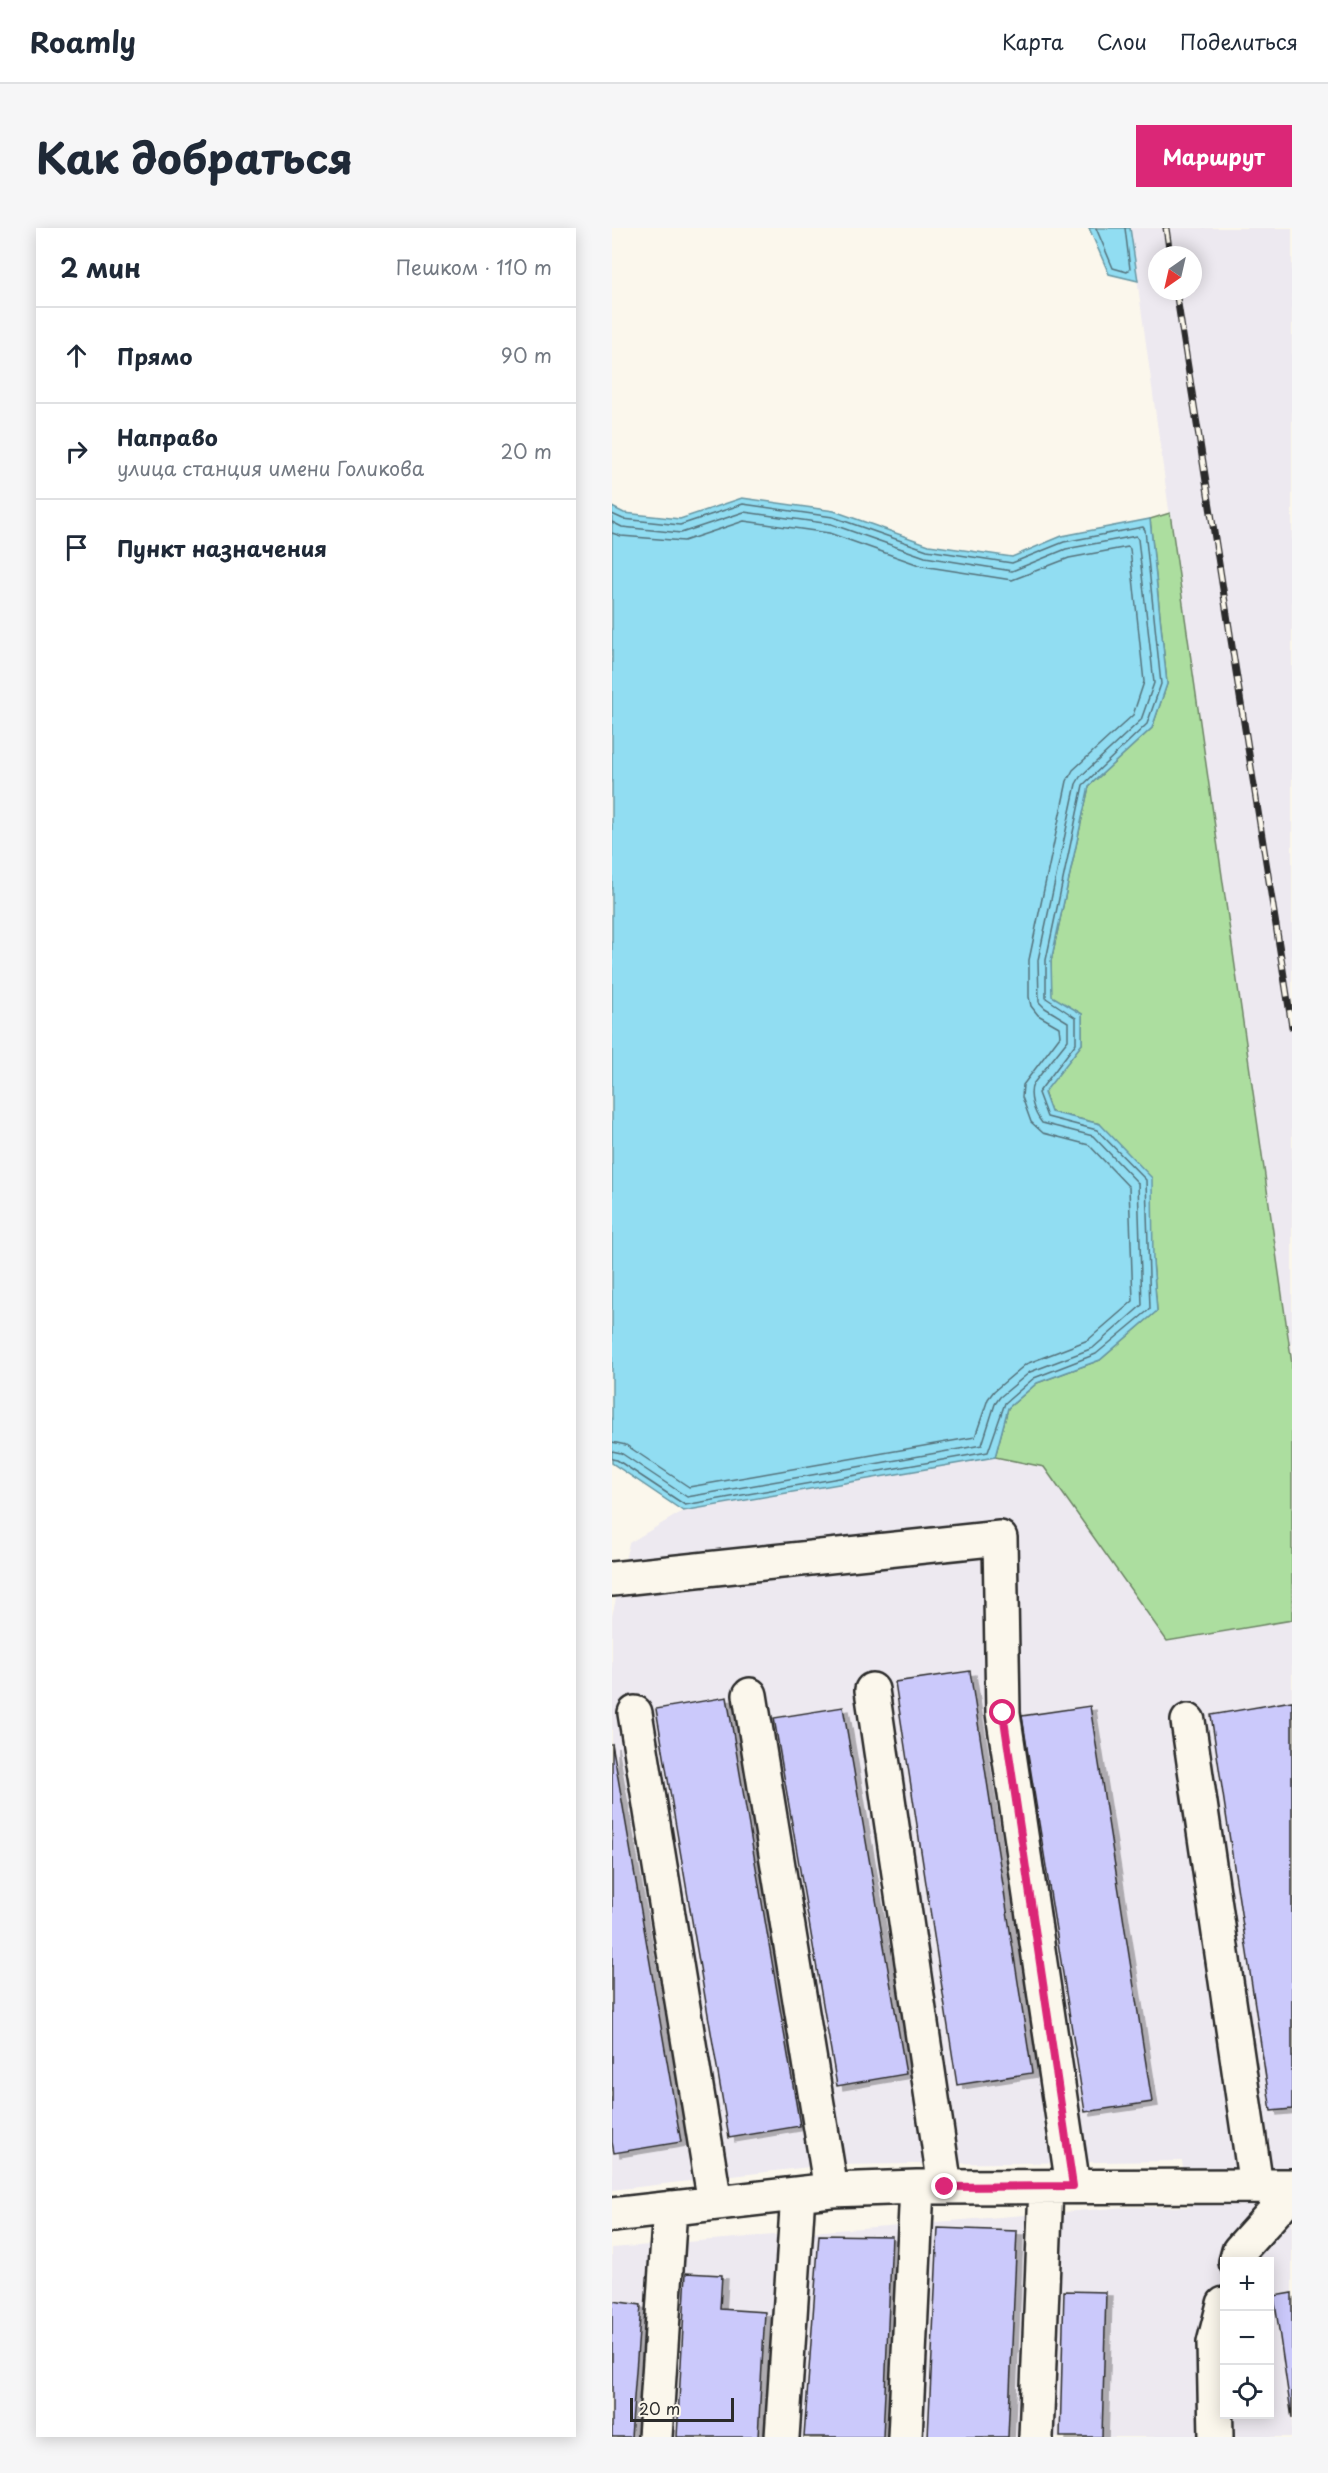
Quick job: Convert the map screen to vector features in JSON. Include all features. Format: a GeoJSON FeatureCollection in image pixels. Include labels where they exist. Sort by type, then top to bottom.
{"type":"FeatureCollection","features":[{"type":"Feature","properties":{"kind":"street"},"geometry":{"type":"LineString","coordinates":[[612,1578],[1000,1538],[1003,1713],[1060,2186],[1036,2437]]}},
{"type":"Feature","properties":{"kind":"street"},"geometry":{"type":"LineString","coordinates":[[872,1690],[931,2187],[905,2437]]}},
{"type":"Feature","properties":{"kind":"street"},"geometry":{"type":"LineString","coordinates":[[750,1695],[831,2190]]}},
{"type":"Feature","properties":{"kind":"street"},"geometry":{"type":"LineString","coordinates":[[635,1713],[715,2203]]}},
{"type":"Feature","properties":{"kind":"street"},"geometry":{"type":"LineString","coordinates":[[1188,1721],[1257,2186]]}},
{"type":"Feature","properties":{"kind":"street"},"geometry":{"type":"LineString","coordinates":[[612,2215],[831,2190],[931,2187],[1292,2186]]}},
{"type":"Feature","properties":{"kind":"street"},"geometry":{"type":"LineString","coordinates":[[1237,2257],[1239,2251],[1292,2192]]}},
{"type":"Feature","properties":{"kind":"street"},"geometry":{"type":"LineString","coordinates":[[782,2437],[798,2194]]}},
{"type":"Feature","properties":{"kind":"street"},"geometry":{"type":"LineString","coordinates":[[654,2437],[670,2208]]}},
{"type":"Feature","properties":{"kind":"street"},"geometry":{"type":"LineString","coordinates":[[1216,2437],[1214,2343],[1222,2311]]}},
{"type":"Feature","properties":{"kind":"shaded area"},"geometry":{"type":"Polygon","coordinates":[[[1130,228],[1292,228],[1292,1372],[1242,1038],[1130,228]]]}},
{"type":"Feature","properties":{"kind":"shaded area"},"geometry":{"type":"Polygon","coordinates":[[[995,1457],[1044,1467],[1167,1641],[1292,1620],[1292,2437],[612,2437],[612,2248],[1126,2207],[1190,2207],[1182,2161],[827,2165],[612,2190],[612,1616],[629,1543],[683,1511],[995,1457]]]}},
{"type":"Feature","properties":{"kind":"green space"},"geometry":{"type":"Polygon","coordinates":[[[1170,513],[1292,1364],[1292,1620],[1167,1641],[1044,1467],[995,1457],[1008,1408],[1037,1383],[1100,1360],[1157,1311],[1153,1261],[1100,1124],[1051,1112],[1044,1092],[1082,1044],[1082,1014],[1051,997],[1051,961],[1089,786],[1152,728],[1167,684],[1150,519],[1170,513]]]}},
{"type":"Feature","properties":{"kind":"water"},"geometry":{"type":"Polygon","coordinates":[[[1089,228],[1130,228],[1138,281],[1109,274],[1089,228]]]}},
{"type":"Feature","properties":{"kind":"water"},"geometry":{"type":"Polygon","coordinates":[[[742,498],[834,511],[929,545],[1012,557],[1062,536],[1150,519],[1167,684],[1152,728],[1089,786],[1051,961],[1052,996],[1082,1014],[1082,1044],[1044,1093],[1051,1112],[1100,1124],[1152,1178],[1153,1261],[1157,1311],[1100,1360],[1037,1383],[1008,1408],[995,1457],[683,1511],[612,1463],[612,507],[624,513],[680,519],[742,498]]]}},
{"type":"Feature","properties":{"kind":"building"},"geometry":{"type":"Polygon","coordinates":[[[970,1671],[1032,2073],[957,2085],[895,1682],[970,1671]]]}},
{"type":"Feature","properties":{"kind":"building"},"geometry":{"type":"Polygon","coordinates":[[[727,1697],[800,2126],[729,2138],[656,1709],[727,1697]]]}},
{"type":"Feature","properties":{"kind":"building"},"geometry":{"type":"Polygon","coordinates":[[[1292,1701],[1292,2109],[1271,2111],[1211,1715],[1292,1701]]]}},
{"type":"Feature","properties":{"kind":"building"},"geometry":{"type":"Polygon","coordinates":[[[1090,1706],[1152,2102],[1085,2112],[1022,1716],[1090,1706]]]}},
{"type":"Feature","properties":{"kind":"building"},"geometry":{"type":"Polygon","coordinates":[[[843,1707],[906,2074],[837,2086],[774,1718],[843,1707]]]}},
{"type":"Feature","properties":{"kind":"building"},"geometry":{"type":"Polygon","coordinates":[[[612,1743],[681,2142],[614,2153],[612,2142],[612,1743]]]}},
{"type":"Feature","properties":{"kind":"building"},"geometry":{"type":"Polygon","coordinates":[[[938,2228],[1017,2231],[1008,2437],[928,2437],[938,2228]]]}},
{"type":"Feature","properties":{"kind":"building"},"geometry":{"type":"Polygon","coordinates":[[[819,2235],[892,2236],[883,2437],[804,2437],[819,2235]]]}},
{"type":"Feature","properties":{"kind":"building"},"geometry":{"type":"Polygon","coordinates":[[[686,2273],[722,2275],[720,2309],[765,2312],[758,2437],[677,2437],[686,2273]]]}},
{"type":"Feature","properties":{"kind":"building"},"geometry":{"type":"Polygon","coordinates":[[[1064,2291],[1106,2292],[1102,2437],[1060,2437],[1064,2291]]]}},
{"type":"Feature","properties":{"kind":"building"},"geometry":{"type":"Polygon","coordinates":[[[1292,2293],[1292,2419],[1274,2296],[1292,2293]]]}},
{"type":"Feature","properties":{"kind":"building"},"geometry":{"type":"Polygon","coordinates":[[[612,2301],[641,2305],[631,2437],[612,2437],[612,2301]]]}},
{"type":"Feature","properties":{"kind":"railway"},"geometry":{"type":"LineString","coordinates":[[1166,228],[1169,246]]}},
{"type":"Feature","properties":{"kind":"railway"},"geometry":{"type":"LineString","coordinates":[[1177,300],[1292,1027]]}},
{"type":"Feature","properties":{"kind":"route"},"geometry":{"type":"LineString","coordinates":[[945,2187],[1073,2186],[1003,1713]]}}]}
